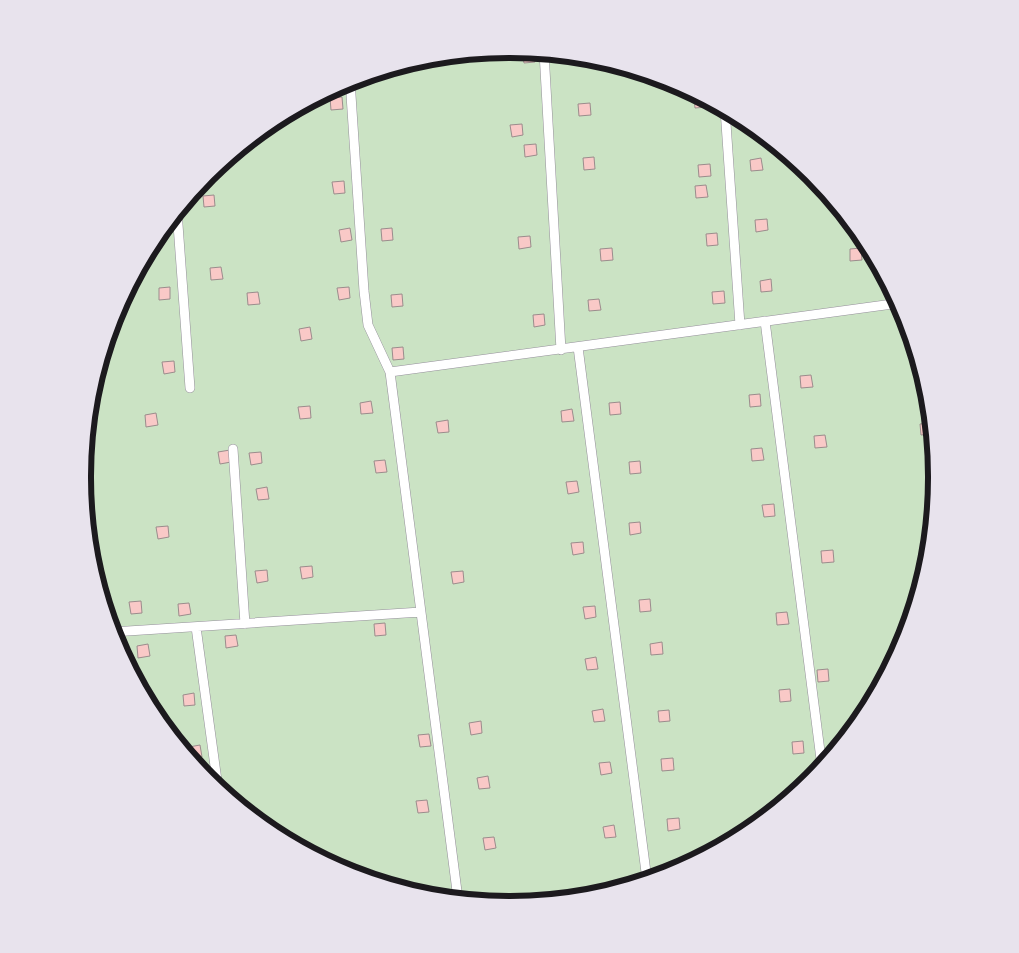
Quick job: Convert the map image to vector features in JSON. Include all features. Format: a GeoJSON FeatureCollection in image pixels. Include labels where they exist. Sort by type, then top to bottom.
{"type":"FeatureCollection","features":[{"type":"Feature","properties":{"kind":"lane"},"geometry":{"type":"LineString","coordinates":[[544,59],[561,350]]}},
{"type":"Feature","properties":{"kind":"lane"},"geometry":{"type":"LineString","coordinates":[[351,88],[368,325],[390,372],[457,892]]}},
{"type":"Feature","properties":{"kind":"lane"},"geometry":{"type":"LineString","coordinates":[[726,118],[740,325]]}},
{"type":"Feature","properties":{"kind":"lane"},"geometry":{"type":"LineString","coordinates":[[178,220],[190,388]]}},
{"type":"Feature","properties":{"kind":"lane"},"geometry":{"type":"LineString","coordinates":[[390,372],[892,305]]}},
{"type":"Feature","properties":{"kind":"lane"},"geometry":{"type":"LineString","coordinates":[[765,321],[821,757]]}},
{"type":"Feature","properties":{"kind":"lane"},"geometry":{"type":"LineString","coordinates":[[578,347],[646,872]]}},
{"type":"Feature","properties":{"kind":"lane"},"geometry":{"type":"LineString","coordinates":[[232,450],[245,624]]}},
{"type":"Feature","properties":{"kind":"lane"},"geometry":{"type":"LineString","coordinates":[[120,632],[421,612]]}},
{"type":"Feature","properties":{"kind":"lane"},"geometry":{"type":"LineString","coordinates":[[196,627],[216,776]]}},
{"type":"Feature","properties":{"kind":"green space"},"geometry":{"type":"Polygon","coordinates":[[[482,58],[537,58],[564,61],[618,72],[644,80],[670,89],[719,114],[765,144],[786,161],[825,200],[842,221],[858,244],[885,291],[897,316],[914,368],[925,422],[928,449],[928,504],[925,531],[914,585],[906,611],[897,637],[872,686],[842,732],[825,753],[786,792],[765,809],[742,825],[695,852],[670,864],[618,881],[564,892],[537,895],[482,895],[455,892],[401,881],[375,873],[349,864],[300,839],[254,809],[233,792],[194,753],[177,732],[161,709],[134,662],[122,637],[105,585],[94,531],[91,504],[90,476],[94,422],[105,368],[113,342],[122,316],[147,267],[177,221],[194,200],[233,161],[254,144],[277,128],[324,101],[349,89],[401,72],[455,61],[482,58]]]}},
{"type":"Feature","properties":{"kind":"building"},"geometry":{"type":"Polygon","coordinates":[[[523,58],[535,58],[535,62],[524,63],[523,58]]]}},
{"type":"Feature","properties":{"kind":"building"},"geometry":{"type":"Polygon","coordinates":[[[342,97],[343,109],[331,110],[330,98],[342,97]]]}},
{"type":"Feature","properties":{"kind":"building"},"geometry":{"type":"Polygon","coordinates":[[[694,101],[706,107],[695,108],[694,101]]]}},
{"type":"Feature","properties":{"kind":"building"},"geometry":{"type":"Polygon","coordinates":[[[590,103],[591,115],[579,116],[578,104],[590,103]]]}},
{"type":"Feature","properties":{"kind":"building"},"geometry":{"type":"Polygon","coordinates":[[[522,124],[523,135],[512,137],[510,125],[522,124]]]}},
{"type":"Feature","properties":{"kind":"building"},"geometry":{"type":"Polygon","coordinates":[[[536,144],[537,155],[525,157],[524,145],[536,144]]]}},
{"type":"Feature","properties":{"kind":"building"},"geometry":{"type":"Polygon","coordinates":[[[594,157],[595,169],[584,170],[583,158],[594,157]]]}},
{"type":"Feature","properties":{"kind":"building"},"geometry":{"type":"Polygon","coordinates":[[[761,158],[763,170],[751,171],[750,160],[761,158]]]}},
{"type":"Feature","properties":{"kind":"building"},"geometry":{"type":"Polygon","coordinates":[[[710,164],[711,176],[699,177],[698,165],[710,164]]]}},
{"type":"Feature","properties":{"kind":"building"},"geometry":{"type":"Polygon","coordinates":[[[344,181],[345,193],[334,194],[332,182],[344,181]]]}},
{"type":"Feature","properties":{"kind":"building"},"geometry":{"type":"Polygon","coordinates":[[[706,185],[708,197],[696,198],[695,186],[706,185]]]}},
{"type":"Feature","properties":{"kind":"building"},"geometry":{"type":"Polygon","coordinates":[[[214,195],[215,206],[204,207],[203,196],[214,195]]]}},
{"type":"Feature","properties":{"kind":"building"},"geometry":{"type":"Polygon","coordinates":[[[767,219],[768,230],[756,232],[755,220],[767,219]]]}},
{"type":"Feature","properties":{"kind":"building"},"geometry":{"type":"Polygon","coordinates":[[[350,228],[352,240],[341,242],[339,230],[350,228]]]}},
{"type":"Feature","properties":{"kind":"building"},"geometry":{"type":"Polygon","coordinates":[[[392,228],[393,240],[382,241],[381,229],[392,228]]]}},
{"type":"Feature","properties":{"kind":"building"},"geometry":{"type":"Polygon","coordinates":[[[717,233],[718,245],[707,246],[706,234],[717,233]]]}},
{"type":"Feature","properties":{"kind":"building"},"geometry":{"type":"Polygon","coordinates":[[[530,236],[531,247],[519,249],[518,237],[530,236]]]}},
{"type":"Feature","properties":{"kind":"building"},"geometry":{"type":"Polygon","coordinates":[[[612,248],[613,260],[601,261],[600,249],[612,248]]]}},
{"type":"Feature","properties":{"kind":"building"},"geometry":{"type":"Polygon","coordinates":[[[860,248],[862,260],[850,261],[850,249],[860,248]]]}},
{"type":"Feature","properties":{"kind":"building"},"geometry":{"type":"Polygon","coordinates":[[[221,267],[223,279],[211,280],[210,268],[221,267]]]}},
{"type":"Feature","properties":{"kind":"building"},"geometry":{"type":"Polygon","coordinates":[[[771,279],[772,291],[761,292],[760,281],[771,279]]]}},
{"type":"Feature","properties":{"kind":"building"},"geometry":{"type":"Polygon","coordinates":[[[170,287],[170,299],[159,300],[159,288],[170,287]]]}},
{"type":"Feature","properties":{"kind":"building"},"geometry":{"type":"Polygon","coordinates":[[[349,287],[350,298],[339,300],[337,288],[349,287]]]}},
{"type":"Feature","properties":{"kind":"building"},"geometry":{"type":"Polygon","coordinates":[[[724,291],[725,303],[713,304],[712,292],[724,291]]]}},
{"type":"Feature","properties":{"kind":"building"},"geometry":{"type":"Polygon","coordinates":[[[258,292],[260,304],[248,305],[247,293],[258,292]]]}},
{"type":"Feature","properties":{"kind":"building"},"geometry":{"type":"Polygon","coordinates":[[[402,294],[403,306],[392,307],[391,295],[402,294]]]}},
{"type":"Feature","properties":{"kind":"building"},"geometry":{"type":"Polygon","coordinates":[[[599,299],[601,310],[589,311],[588,300],[599,299]]]}},
{"type":"Feature","properties":{"kind":"building"},"geometry":{"type":"Polygon","coordinates":[[[544,314],[545,325],[534,327],[533,315],[544,314]]]}},
{"type":"Feature","properties":{"kind":"building"},"geometry":{"type":"Polygon","coordinates":[[[310,327],[312,339],[301,341],[299,329],[310,327]]]}},
{"type":"Feature","properties":{"kind":"building"},"geometry":{"type":"Polygon","coordinates":[[[403,347],[404,359],[393,360],[392,348],[403,347]]]}},
{"type":"Feature","properties":{"kind":"building"},"geometry":{"type":"Polygon","coordinates":[[[174,361],[175,372],[164,374],[162,362],[174,361]]]}},
{"type":"Feature","properties":{"kind":"building"},"geometry":{"type":"Polygon","coordinates":[[[811,375],[813,387],[801,388],[800,376],[811,375]]]}},
{"type":"Feature","properties":{"kind":"building"},"geometry":{"type":"Polygon","coordinates":[[[760,394],[761,406],[750,407],[749,395],[760,394]]]}},
{"type":"Feature","properties":{"kind":"building"},"geometry":{"type":"Polygon","coordinates":[[[371,401],[373,413],[361,414],[360,403],[371,401]]]}},
{"type":"Feature","properties":{"kind":"building"},"geometry":{"type":"Polygon","coordinates":[[[620,402],[621,414],[610,415],[609,403],[620,402]]]}},
{"type":"Feature","properties":{"kind":"building"},"geometry":{"type":"Polygon","coordinates":[[[310,406],[311,418],[300,419],[298,407],[310,406]]]}},
{"type":"Feature","properties":{"kind":"building"},"geometry":{"type":"Polygon","coordinates":[[[572,409],[574,421],[562,422],[561,411],[572,409]]]}},
{"type":"Feature","properties":{"kind":"building"},"geometry":{"type":"Polygon","coordinates":[[[156,413],[158,425],[146,427],[145,415],[156,413]]]}},
{"type":"Feature","properties":{"kind":"building"},"geometry":{"type":"Polygon","coordinates":[[[448,420],[449,432],[438,433],[436,422],[448,420]]]}},
{"type":"Feature","properties":{"kind":"building"},"geometry":{"type":"Polygon","coordinates":[[[920,424],[925,424],[926,435],[921,435],[920,424]]]}},
{"type":"Feature","properties":{"kind":"building"},"geometry":{"type":"Polygon","coordinates":[[[825,435],[827,447],[815,448],[814,436],[825,435]]]}},
{"type":"Feature","properties":{"kind":"building"},"geometry":{"type":"Polygon","coordinates":[[[762,448],[764,460],[752,461],[751,449],[762,448]]]}},
{"type":"Feature","properties":{"kind":"building"},"geometry":{"type":"Polygon","coordinates":[[[230,450],[231,462],[220,464],[218,452],[230,450]]]}},
{"type":"Feature","properties":{"kind":"building"},"geometry":{"type":"Polygon","coordinates":[[[261,452],[262,463],[251,465],[249,453],[261,452]]]}},
{"type":"Feature","properties":{"kind":"building"},"geometry":{"type":"Polygon","coordinates":[[[385,460],[387,472],[376,473],[374,461],[385,460]]]}},
{"type":"Feature","properties":{"kind":"building"},"geometry":{"type":"Polygon","coordinates":[[[640,461],[641,473],[630,474],[629,462],[640,461]]]}},
{"type":"Feature","properties":{"kind":"building"},"geometry":{"type":"Polygon","coordinates":[[[577,481],[579,492],[568,494],[566,482],[577,481]]]}},
{"type":"Feature","properties":{"kind":"building"},"geometry":{"type":"Polygon","coordinates":[[[90,483],[92,483],[93,495],[91,495],[90,483]]]}},
{"type":"Feature","properties":{"kind":"building"},"geometry":{"type":"Polygon","coordinates":[[[267,487],[269,499],[258,500],[256,489],[267,487]]]}},
{"type":"Feature","properties":{"kind":"building"},"geometry":{"type":"Polygon","coordinates":[[[774,504],[775,516],[764,517],[762,505],[774,504]]]}},
{"type":"Feature","properties":{"kind":"building"},"geometry":{"type":"Polygon","coordinates":[[[640,522],[641,533],[630,535],[629,523],[640,522]]]}},
{"type":"Feature","properties":{"kind":"building"},"geometry":{"type":"Polygon","coordinates":[[[168,526],[169,537],[158,539],[156,527],[168,526]]]}},
{"type":"Feature","properties":{"kind":"building"},"geometry":{"type":"Polygon","coordinates":[[[583,542],[584,553],[573,555],[571,543],[583,542]]]}},
{"type":"Feature","properties":{"kind":"building"},"geometry":{"type":"Polygon","coordinates":[[[833,550],[834,562],[822,563],[821,551],[833,550]]]}},
{"type":"Feature","properties":{"kind":"building"},"geometry":{"type":"Polygon","coordinates":[[[312,566],[313,577],[302,579],[300,567],[312,566]]]}},
{"type":"Feature","properties":{"kind":"building"},"geometry":{"type":"Polygon","coordinates":[[[267,570],[268,581],[257,583],[255,571],[267,570]]]}},
{"type":"Feature","properties":{"kind":"building"},"geometry":{"type":"Polygon","coordinates":[[[463,571],[464,582],[453,584],[451,572],[463,571]]]}},
{"type":"Feature","properties":{"kind":"building"},"geometry":{"type":"Polygon","coordinates":[[[650,599],[651,611],[640,612],[639,600],[650,599]]]}},
{"type":"Feature","properties":{"kind":"building"},"geometry":{"type":"Polygon","coordinates":[[[141,601],[142,613],[131,614],[129,602],[141,601]]]}},
{"type":"Feature","properties":{"kind":"building"},"geometry":{"type":"Polygon","coordinates":[[[189,603],[191,614],[179,616],[178,604],[189,603]]]}},
{"type":"Feature","properties":{"kind":"building"},"geometry":{"type":"Polygon","coordinates":[[[595,606],[596,617],[585,619],[583,607],[595,606]]]}},
{"type":"Feature","properties":{"kind":"building"},"geometry":{"type":"Polygon","coordinates":[[[787,612],[789,624],[777,625],[776,613],[787,612]]]}},
{"type":"Feature","properties":{"kind":"building"},"geometry":{"type":"Polygon","coordinates":[[[385,623],[386,635],[375,636],[374,624],[385,623]]]}},
{"type":"Feature","properties":{"kind":"building"},"geometry":{"type":"Polygon","coordinates":[[[236,635],[238,646],[226,648],[225,636],[236,635]]]}},
{"type":"Feature","properties":{"kind":"building"},"geometry":{"type":"Polygon","coordinates":[[[662,642],[663,654],[651,655],[650,644],[662,642]]]}},
{"type":"Feature","properties":{"kind":"building"},"geometry":{"type":"Polygon","coordinates":[[[148,644],[150,656],[138,658],[137,646],[148,644]]]}},
{"type":"Feature","properties":{"kind":"building"},"geometry":{"type":"Polygon","coordinates":[[[596,657],[598,669],[587,670],[585,659],[596,657]]]}},
{"type":"Feature","properties":{"kind":"building"},"geometry":{"type":"Polygon","coordinates":[[[828,669],[829,681],[818,682],[817,670],[828,669]]]}},
{"type":"Feature","properties":{"kind":"building"},"geometry":{"type":"Polygon","coordinates":[[[790,689],[791,701],[780,702],[779,690],[790,689]]]}},
{"type":"Feature","properties":{"kind":"building"},"geometry":{"type":"Polygon","coordinates":[[[194,693],[195,705],[184,706],[183,695],[194,693]]]}},
{"type":"Feature","properties":{"kind":"building"},"geometry":{"type":"Polygon","coordinates":[[[603,709],[605,721],[594,722],[592,711],[603,709]]]}},
{"type":"Feature","properties":{"kind":"building"},"geometry":{"type":"Polygon","coordinates":[[[669,710],[670,721],[659,722],[658,711],[669,710]]]}},
{"type":"Feature","properties":{"kind":"building"},"geometry":{"type":"Polygon","coordinates":[[[481,721],[482,733],[471,735],[469,723],[481,721]]]}},
{"type":"Feature","properties":{"kind":"building"},"geometry":{"type":"Polygon","coordinates":[[[429,734],[431,746],[420,747],[418,735],[429,734]]]}},
{"type":"Feature","properties":{"kind":"building"},"geometry":{"type":"Polygon","coordinates":[[[803,741],[804,753],[793,754],[792,742],[803,741]]]}},
{"type":"Feature","properties":{"kind":"building"},"geometry":{"type":"Polygon","coordinates":[[[200,745],[202,757],[198,758],[189,747],[200,745]]]}},
{"type":"Feature","properties":{"kind":"building"},"geometry":{"type":"Polygon","coordinates":[[[673,758],[674,770],[662,771],[661,759],[673,758]]]}},
{"type":"Feature","properties":{"kind":"building"},"geometry":{"type":"Polygon","coordinates":[[[610,762],[612,773],[601,775],[599,763],[610,762]]]}},
{"type":"Feature","properties":{"kind":"building"},"geometry":{"type":"Polygon","coordinates":[[[488,776],[490,788],[479,789],[477,778],[488,776]]]}},
{"type":"Feature","properties":{"kind":"building"},"geometry":{"type":"Polygon","coordinates":[[[427,800],[429,812],[418,813],[416,801],[427,800]]]}},
{"type":"Feature","properties":{"kind":"building"},"geometry":{"type":"Polygon","coordinates":[[[679,818],[680,829],[668,831],[667,819],[679,818]]]}},
{"type":"Feature","properties":{"kind":"building"},"geometry":{"type":"Polygon","coordinates":[[[614,825],[616,837],[605,838],[603,827],[614,825]]]}},
{"type":"Feature","properties":{"kind":"building"},"geometry":{"type":"Polygon","coordinates":[[[494,837],[496,848],[485,850],[483,838],[494,837]]]}}]}
